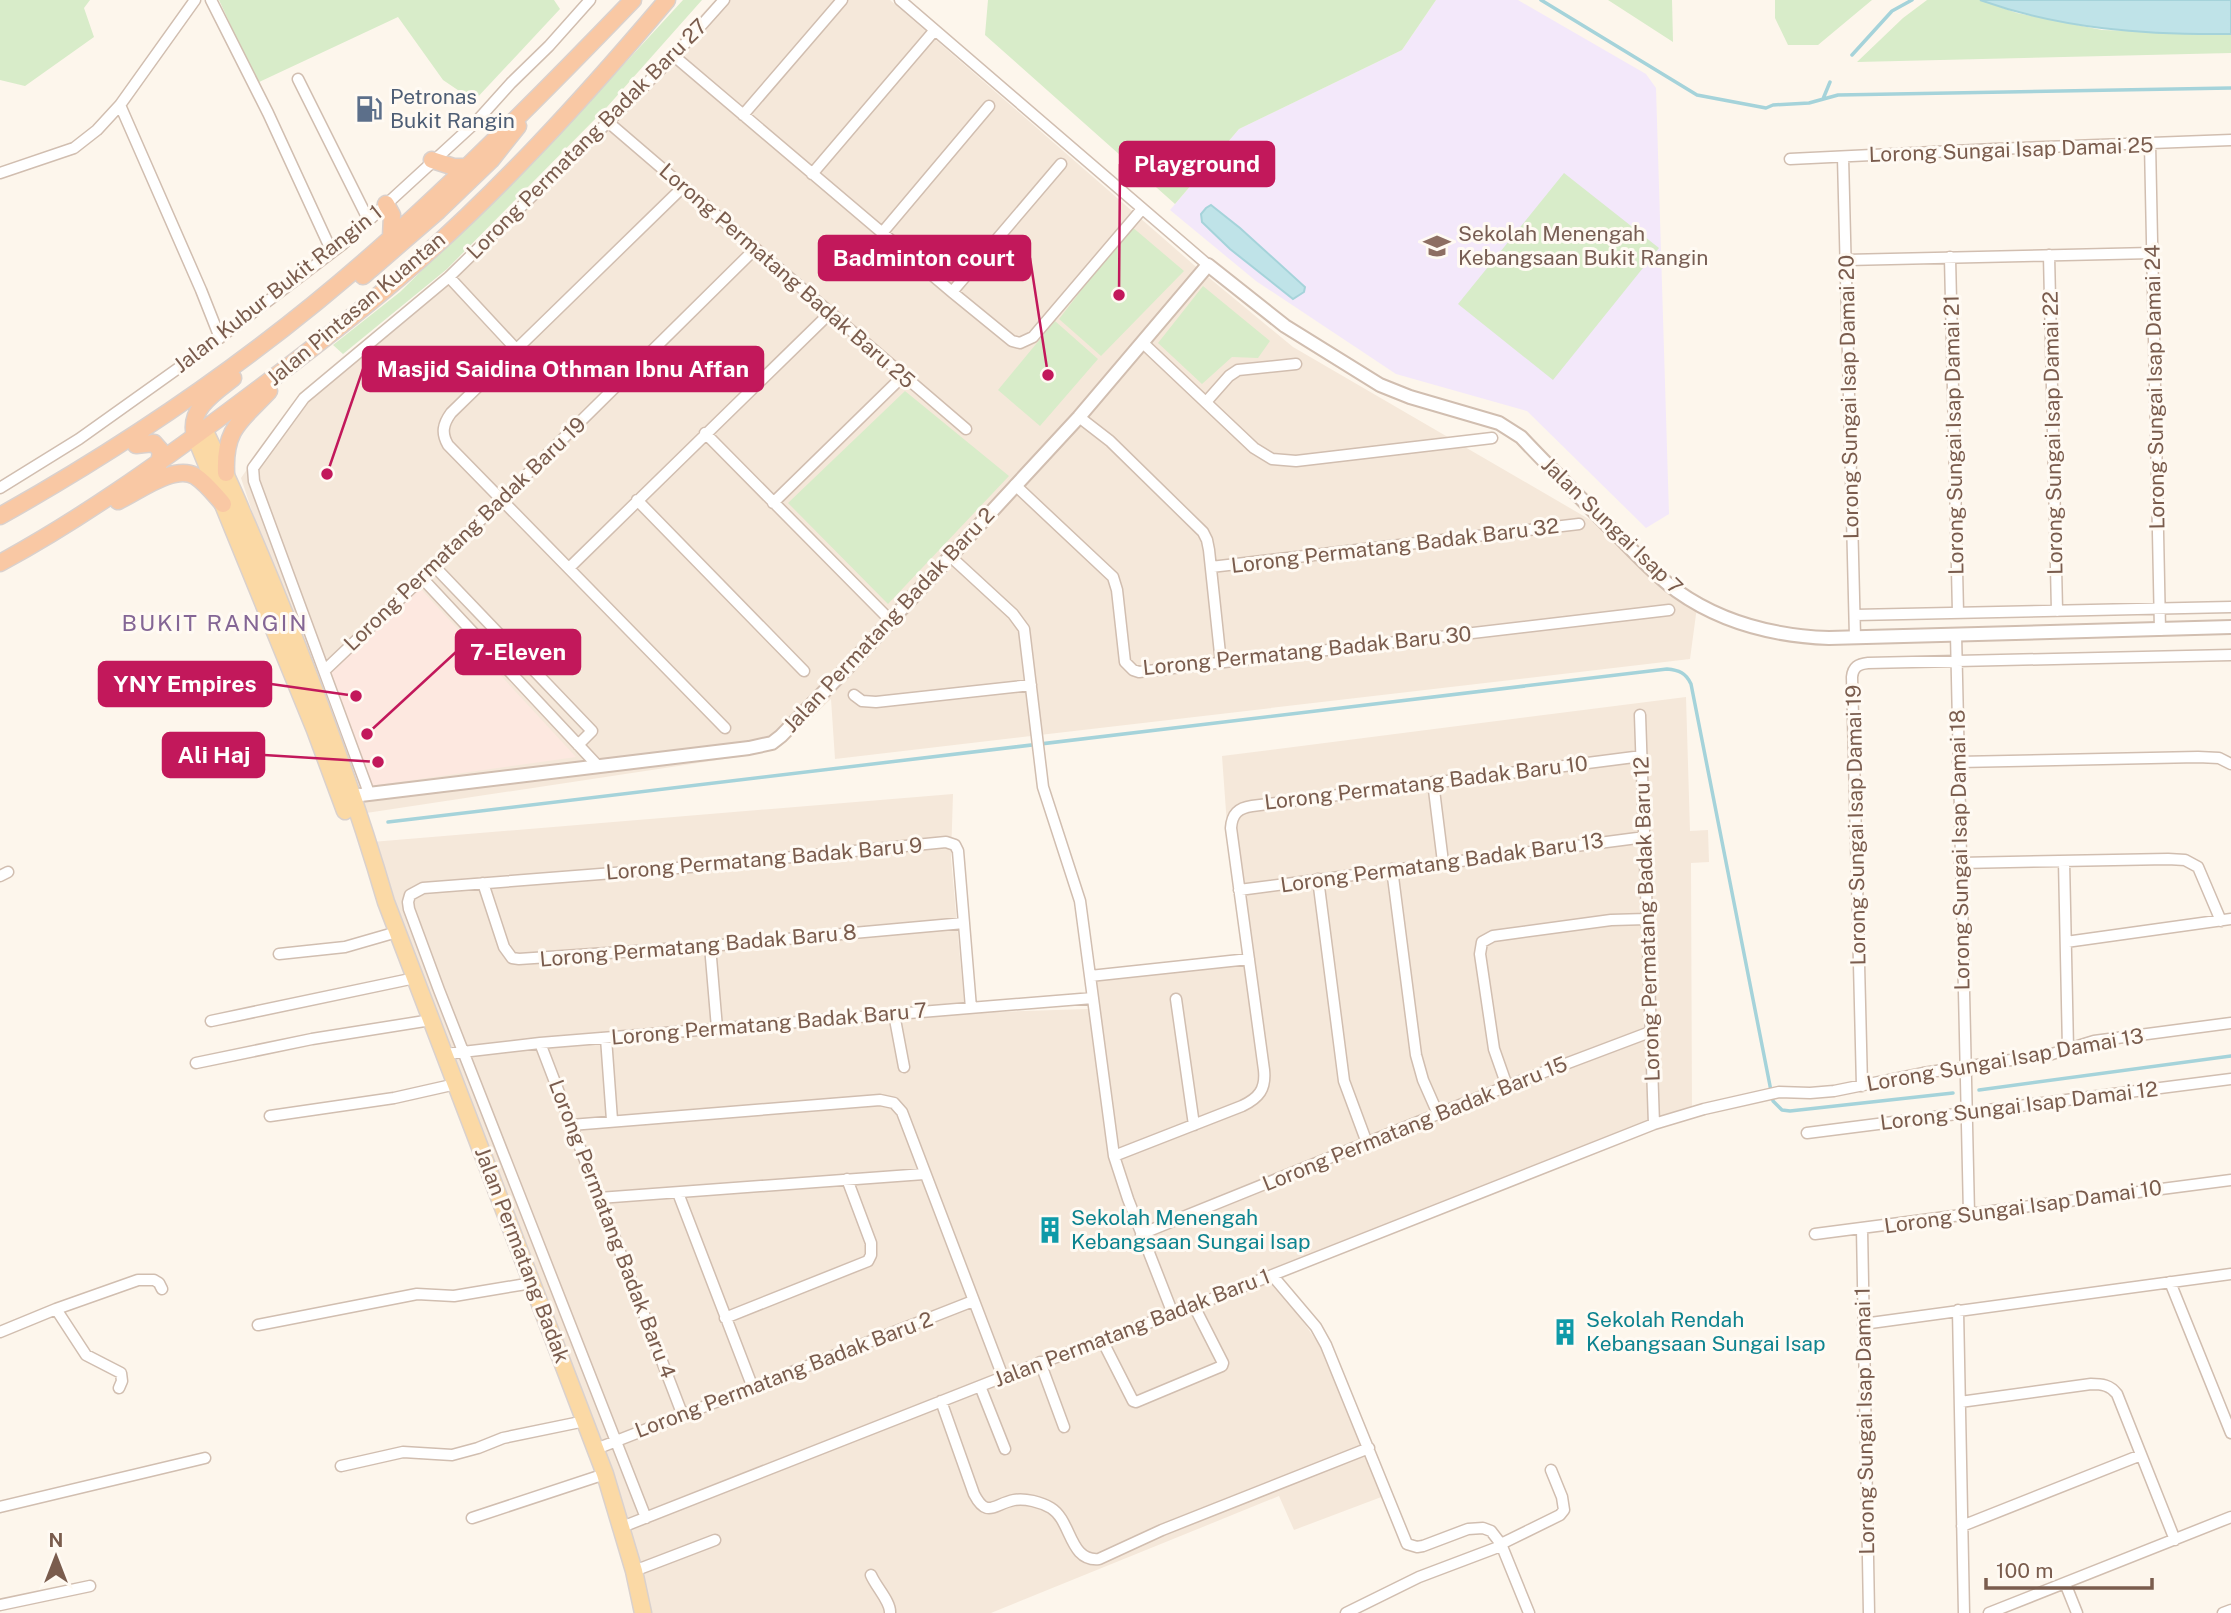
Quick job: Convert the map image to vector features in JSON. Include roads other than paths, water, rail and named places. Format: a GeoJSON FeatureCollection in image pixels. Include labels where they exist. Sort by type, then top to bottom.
{"type":"FeatureCollection","features":[{"type":"Feature","properties":{"kind":"highway","name":"Jalan Pintasan Kuantan"},"geometry":{"type":"LineString","coordinates":[[0,516],[85,467],[203,387],[322,297],[391,238],[528,107],[633,0]]}},
{"type":"Feature","properties":{"kind":"highway","name":"Jalan Pintasan Kuantan"},"geometry":{"type":"LineString","coordinates":[[0,563],[159,464],[198,429],[297,361],[401,276],[478,205],[582,98],[667,0]]}},
{"type":"Feature","properties":{"kind":"highway"},"geometry":{"type":"LineString","coordinates":[[0,525],[70,488],[175,420],[181,419],[198,429],[208,398],[332,302],[438,211],[498,153],[515,131],[528,107]]}},
{"type":"Feature","properties":{"kind":"highway"},"geometry":{"type":"LineString","coordinates":[[432,160],[454,167],[465,167]]}},
{"type":"Feature","properties":{"kind":"highway"},"geometry":{"type":"LineString","coordinates":[[386,204],[392,215],[391,238]]}},
{"type":"Feature","properties":{"kind":"highway"},"geometry":{"type":"LineString","coordinates":[[226,473],[226,446],[230,434],[297,361]]}},
{"type":"Feature","properties":{"kind":"highway"},"geometry":{"type":"LineString","coordinates":[[136,445],[154,443],[161,451],[159,464]]}},
{"type":"Feature","properties":{"kind":"highway"},"geometry":{"type":"LineString","coordinates":[[72,520],[114,503],[174,473],[192,474],[223,504]]}},
{"type":"Feature","properties":{"kind":"main road","name":"Jalan Permatang Badak"},"geometry":{"type":"LineString","coordinates":[[198,429],[226,473],[320,702],[346,797]]}},
{"type":"Feature","properties":{"kind":"main road","name":"Jalan Permatang Badak"},"geometry":{"type":"LineString","coordinates":[[198,429],[223,504],[315,730],[370,850],[397,932],[596,1449],[622,1527],[642,1613]]}},
{"type":"Feature","properties":{"kind":"street"},"geometry":{"type":"LineString","coordinates":[[0,173],[81,144],[97,130],[120,105],[195,0]]}},
{"type":"Feature","properties":{"kind":"street"},"geometry":{"type":"LineString","coordinates":[[211,0],[268,113],[332,252]]}},
{"type":"Feature","properties":{"kind":"street","name":"Jalan Kubur Bukit Rangin 1"},"geometry":{"type":"LineString","coordinates":[[0,488],[79,439],[220,338],[332,252],[475,123],[549,47],[590,0]]}},
{"type":"Feature","properties":{"kind":"street","name":"Lorong Permatang Badak Baru 27"},"geometry":{"type":"LineString","coordinates":[[369,793],[254,481],[253,468],[304,398],[449,277],[674,56],[724,0]]}},
{"type":"Feature","properties":{"kind":"street"},"geometry":{"type":"LineString","coordinates":[[743,115],[842,0]]}},
{"type":"Feature","properties":{"kind":"street"},"geometry":{"type":"LineString","coordinates":[[900,0],[1208,265]]}},
{"type":"Feature","properties":{"kind":"street"},"geometry":{"type":"LineString","coordinates":[[813,174],[934,31]]}},
{"type":"Feature","properties":{"kind":"street"},"geometry":{"type":"LineString","coordinates":[[674,56],[1005,338],[1020,343],[1033,337],[1142,209]]}},
{"type":"Feature","properties":{"kind":"street"},"geometry":{"type":"LineString","coordinates":[[298,79],[369,221]]}},
{"type":"Feature","properties":{"kind":"street"},"geometry":{"type":"LineString","coordinates":[[120,105],[220,338]]}},
{"type":"Feature","properties":{"kind":"street"},"geometry":{"type":"LineString","coordinates":[[882,233],[989,106]]}},
{"type":"Feature","properties":{"kind":"street","name":"Lorong Permatang Badak Baru 25"},"geometry":{"type":"LineString","coordinates":[[608,122],[966,429]]}},
{"type":"Feature","properties":{"kind":"street","name":"Lorong Sungai Isap Damai 25"},"geometry":{"type":"LineString","coordinates":[[1790,159],[2231,140]]}},
{"type":"Feature","properties":{"kind":"street","name":"Lorong Sungai Isap Damai 24"},"geometry":{"type":"LineString","coordinates":[[2150,144],[2160,630]]}},
{"type":"Feature","properties":{"kind":"street","name":"Lorong Sungai Isap Damai 20"},"geometry":{"type":"LineString","coordinates":[[1843,157],[1855,637]]}},
{"type":"Feature","properties":{"kind":"street"},"geometry":{"type":"LineString","coordinates":[[951,292],[1060,164]]}},
{"type":"Feature","properties":{"kind":"street"},"geometry":{"type":"LineString","coordinates":[[683,187],[451,414],[443,432],[448,445],[725,728]]}},
{"type":"Feature","properties":{"kind":"street","name":"Lorong Permatang Badak Baru 19"},"geometry":{"type":"LineString","coordinates":[[324,671],[422,578],[755,249]]}},
{"type":"Feature","properties":{"kind":"street"},"geometry":{"type":"LineString","coordinates":[[1846,260],[2152,253]]}},
{"type":"Feature","properties":{"kind":"street","name":"Lorong Sungai Isap Damai 22"},"geometry":{"type":"LineString","coordinates":[[2049,255],[2057,611]]}},
{"type":"Feature","properties":{"kind":"street","name":"Lorong Sungai Isap Damai 21"},"geometry":{"type":"LineString","coordinates":[[1950,257],[1958,612]]}},
{"type":"Feature","properties":{"kind":"street","name":"Jalan Permatang Badak Baru 2"},"geometry":{"type":"LineString","coordinates":[[346,797],[772,743],[847,668],[1079,417],[1208,265]]}},
{"type":"Feature","properties":{"kind":"street","name":"Jalan Sungai Isap 7"},"geometry":{"type":"LineString","coordinates":[[1208,265],[1285,326],[1380,385],[1410,397],[1499,423],[1510,429],[1659,576],[1691,600],[1732,621],[1783,635],[1805,637],[2231,627]]}},
{"type":"Feature","properties":{"kind":"street","name":"Lorong Permatang Badak Baru 27"},"geometry":{"type":"LineString","coordinates":[[449,277],[516,349]]}},
{"type":"Feature","properties":{"kind":"street"},"geometry":{"type":"LineString","coordinates":[[569,568],[830,313]]}},
{"type":"Feature","properties":{"kind":"street"},"geometry":{"type":"LineString","coordinates":[[1143,342],[1254,448],[1272,459],[1283,461],[1493,438]]}},
{"type":"Feature","properties":{"kind":"street"},"geometry":{"type":"LineString","coordinates":[[1206,402],[1229,376],[1238,370],[1296,364]]}},
{"type":"Feature","properties":{"kind":"street"},"geometry":{"type":"LineString","coordinates":[[774,503],[902,376]]}},
{"type":"Feature","properties":{"kind":"street"},"geometry":{"type":"LineString","coordinates":[[1079,417],[1110,441],[1197,524],[1208,540],[1221,663]]}},
{"type":"Feature","properties":{"kind":"street"},"geometry":{"type":"LineString","coordinates":[[705,433],[890,620]]}},
{"type":"Feature","properties":{"kind":"street","name":"Lorong Permatang Badak Baru 30"},"geometry":{"type":"LineString","coordinates":[[1015,485],[1113,577],[1117,590],[1124,656],[1128,666],[1139,672],[1669,610]]}},
{"type":"Feature","properties":{"kind":"street"},"geometry":{"type":"LineString","coordinates":[[637,500],[804,671]]}},
{"type":"Feature","properties":{"kind":"street","name":"Lorong Permatang Badak Baru 32"},"geometry":{"type":"LineString","coordinates":[[1211,567],[1579,524]]}},
{"type":"Feature","properties":{"kind":"street"},"geometry":{"type":"LineString","coordinates":[[950,555],[1020,621],[1026,638],[1043,787],[1080,901],[1114,1156],[1173,1314]]}},
{"type":"Feature","properties":{"kind":"street"},"geometry":{"type":"LineString","coordinates":[[434,566],[592,731],[578,744]]}},
{"type":"Feature","properties":{"kind":"street"},"geometry":{"type":"LineString","coordinates":[[422,578],[598,766]]}},
{"type":"Feature","properties":{"kind":"street"},"geometry":{"type":"LineString","coordinates":[[1855,615],[2231,607]]}},
{"type":"Feature","properties":{"kind":"street","name":"Lorong Sungai Isap Damai 18"},"geometry":{"type":"LineString","coordinates":[[1956,634],[1969,1214]]}},
{"type":"Feature","properties":{"kind":"street","name":"Lorong Sungai Isap Damai 19"},"geometry":{"type":"LineString","coordinates":[[1862,1086],[1853,671],[1862,663],[2231,655]]}},
{"type":"Feature","properties":{"kind":"street"},"geometry":{"type":"LineString","coordinates":[[854,695],[862,701],[876,702],[1031,685]]}},
{"type":"Feature","properties":{"kind":"street","name":"Lorong Permatang Badak Baru 12"},"geometry":{"type":"LineString","coordinates":[[1640,715],[1654,1124]]}},
{"type":"Feature","properties":{"kind":"street","name":"Lorong Permatang Badak Baru 10"},"geometry":{"type":"LineString","coordinates":[[1114,1156],[1251,1102],[1258,1098],[1264,1086],[1231,828],[1238,810],[1252,806],[1642,756]]}},
{"type":"Feature","properties":{"kind":"street"},"geometry":{"type":"LineString","coordinates":[[1958,762],[2197,757],[2220,758],[2231,764]]}},
{"type":"Feature","properties":{"kind":"street"},"geometry":{"type":"LineString","coordinates":[[1433,782],[1443,862]]}},
{"type":"Feature","properties":{"kind":"street","name":"Lorong Permatang Badak Baru 13"},"geometry":{"type":"LineString","coordinates":[[1239,890],[1645,837]]}},
{"type":"Feature","properties":{"kind":"street","name":"Lorong Permatang Badak Baru 9"},"geometry":{"type":"LineString","coordinates":[[464,1052],[409,909],[410,895],[424,888],[946,842],[955,845],[958,851],[971,1007]]}},
{"type":"Feature","properties":{"kind":"street"},"geometry":{"type":"LineString","coordinates":[[1960,863],[2168,859],[2192,863],[2202,874],[2226,920],[2066,942]]}},
{"type":"Feature","properties":{"kind":"street"},"geometry":{"type":"LineString","coordinates":[[2064,861],[2068,1049]]}},
{"type":"Feature","properties":{"kind":"street"},"geometry":{"type":"LineString","coordinates":[[1392,869],[1416,1055],[1423,1080],[1438,1114]]}},
{"type":"Feature","properties":{"kind":"street"},"geometry":{"type":"LineString","coordinates":[[1318,879],[1344,1081],[1367,1143]]}},
{"type":"Feature","properties":{"kind":"street","name":"Lorong Permatang Badak Baru 8"},"geometry":{"type":"LineString","coordinates":[[483,883],[504,947],[512,958],[527,960],[964,923]]}},
{"type":"Feature","properties":{"kind":"street"},"geometry":{"type":"LineString","coordinates":[[1507,1086],[1494,1049],[1480,954],[1482,942],[1493,936],[1611,920],[1647,919]]}},
{"type":"Feature","properties":{"kind":"street"},"geometry":{"type":"LineString","coordinates":[[279,954],[345,947],[397,932]]}},
{"type":"Feature","properties":{"kind":"street"},"geometry":{"type":"LineString","coordinates":[[710,946],[717,1028]]}},
{"type":"Feature","properties":{"kind":"street"},"geometry":{"type":"LineString","coordinates":[[1090,976],[1249,959]]}},
{"type":"Feature","properties":{"kind":"street"},"geometry":{"type":"LineString","coordinates":[[211,1021],[415,978]]}},
{"type":"Feature","properties":{"kind":"street","name":"Lorong Permatang Badak Baru 7"},"geometry":{"type":"LineString","coordinates":[[445,1054],[540,1043],[1093,998]]}},
{"type":"Feature","properties":{"kind":"street"},"geometry":{"type":"LineString","coordinates":[[1176,999],[1194,1125]]}},
{"type":"Feature","properties":{"kind":"street"},"geometry":{"type":"LineString","coordinates":[[894,1014],[904,1067]]}},
{"type":"Feature","properties":{"kind":"street"},"geometry":{"type":"LineString","coordinates":[[196,1063],[312,1039],[431,1020]]}},
{"type":"Feature","properties":{"kind":"street","name":"Lorong Sungai Isap Damai 13"},"geometry":{"type":"LineString","coordinates":[[1763,1094],[1779,1091],[1810,1093],[1862,1086],[1965,1066],[2052,1054],[2094,1041],[2231,1023]]}},
{"type":"Feature","properties":{"kind":"street","name":"Lorong Permatang Badak Baru 15"},"geometry":{"type":"LineString","coordinates":[[1141,1234],[1507,1086],[1650,1032]]}},
{"type":"Feature","properties":{"kind":"street"},"geometry":{"type":"LineString","coordinates":[[606,1038],[612,1121]]}},
{"type":"Feature","properties":{"kind":"street","name":"Lorong Permatang Badak Baru 4"},"geometry":{"type":"LineString","coordinates":[[540,1043],[683,1416]]}},
{"type":"Feature","properties":{"kind":"street"},"geometry":{"type":"LineString","coordinates":[[464,1052],[646,1518]]}},
{"type":"Feature","properties":{"kind":"street","name":"Lorong Sungai Isap Damai 12"},"geometry":{"type":"LineString","coordinates":[[1807,1133],[2231,1079]]}},
{"type":"Feature","properties":{"kind":"street"},"geometry":{"type":"LineString","coordinates":[[270,1116],[394,1098],[456,1084]]}},
{"type":"Feature","properties":{"kind":"street","name":"Jalan Permatang Badak Baru 1"},"geometry":{"type":"LineString","coordinates":[[622,1527],[1040,1362],[1194,1306],[1654,1124],[1763,1094]]}},
{"type":"Feature","properties":{"kind":"street"},"geometry":{"type":"LineString","coordinates":[[571,1125],[887,1101],[894,1103],[902,1112],[1003,1377]]}},
{"type":"Feature","properties":{"kind":"street"},"geometry":{"type":"LineString","coordinates":[[599,1198],[924,1174]]}},
{"type":"Feature","properties":{"kind":"street"},"geometry":{"type":"LineString","coordinates":[[725,1318],[868,1261],[872,1255],[870,1244],[847,1179]]}},
{"type":"Feature","properties":{"kind":"street","name":"Lorong Sungai Isap Damai 10"},"geometry":{"type":"LineString","coordinates":[[1815,1234],[2230,1183]]}},
{"type":"Feature","properties":{"kind":"street"},"geometry":{"type":"LineString","coordinates":[[678,1193],[753,1388]]}},
{"type":"Feature","properties":{"kind":"street","name":"Lorong Sungai Isap Damai 1"},"geometry":{"type":"LineString","coordinates":[[1862,1228],[1869,1613]]}},
{"type":"Feature","properties":{"kind":"street"},"geometry":{"type":"LineString","coordinates":[[1863,1324],[2231,1274]]}},
{"type":"Feature","properties":{"kind":"street"},"geometry":{"type":"LineString","coordinates":[[1272,1275],[1316,1327],[1326,1345],[1407,1544],[1423,1546],[1476,1528],[1491,1531],[1501,1545],[1529,1613]]}},
{"type":"Feature","properties":{"kind":"street"},"geometry":{"type":"LineString","coordinates":[[0,1332],[138,1280],[154,1280],[162,1289]]}},
{"type":"Feature","properties":{"kind":"street"},"geometry":{"type":"LineString","coordinates":[[2170,1282],[2231,1433]]}},
{"type":"Feature","properties":{"kind":"street"},"geometry":{"type":"LineString","coordinates":[[258,1325],[417,1294],[454,1296],[532,1283]]}},
{"type":"Feature","properties":{"kind":"street","name":"Lorong Permatang Badak Baru 2"},"geometry":{"type":"LineString","coordinates":[[596,1449],[973,1301]]}},
{"type":"Feature","properties":{"kind":"street"},"geometry":{"type":"LineString","coordinates":[[1102,1340],[1133,1401],[1136,1402],[1222,1366],[1223,1363],[1194,1306]]}},
{"type":"Feature","properties":{"kind":"street"},"geometry":{"type":"LineString","coordinates":[[56,1309],[86,1355],[121,1373],[119,1388]]}},
{"type":"Feature","properties":{"kind":"street"},"geometry":{"type":"LineString","coordinates":[[1958,1310],[1964,1613]]}},
{"type":"Feature","properties":{"kind":"street"},"geometry":{"type":"LineString","coordinates":[[1040,1362],[1064,1427]]}},
{"type":"Feature","properties":{"kind":"street"},"geometry":{"type":"LineString","coordinates":[[1960,1402],[2091,1384],[2107,1385],[2117,1394],[2175,1540]]}},
{"type":"Feature","properties":{"kind":"street"},"geometry":{"type":"LineString","coordinates":[[980,1386],[1005,1449]]}},
{"type":"Feature","properties":{"kind":"street"},"geometry":{"type":"LineString","coordinates":[[941,1401],[974,1494],[981,1506],[992,1508],[1023,1499],[1050,1507],[1057,1513],[1080,1554],[1090,1560],[1099,1559],[1162,1530],[1370,1448]]}},
{"type":"Feature","properties":{"kind":"street"},"geometry":{"type":"LineString","coordinates":[[341,1466],[390,1454],[452,1455],[514,1435],[584,1421]]}},
{"type":"Feature","properties":{"kind":"street"},"geometry":{"type":"LineString","coordinates":[[1962,1526],[2141,1455]]}},
{"type":"Feature","properties":{"kind":"street"},"geometry":{"type":"LineString","coordinates":[[0,1507],[205,1458]]}},
{"type":"Feature","properties":{"kind":"street"},"geometry":{"type":"LineString","coordinates":[[1346,1613],[1419,1577],[1501,1545],[1560,1515],[1564,1510],[1562,1497],[1551,1470]]}},
{"type":"Feature","properties":{"kind":"street"},"geometry":{"type":"LineString","coordinates":[[472,1518],[605,1474]]}},
{"type":"Feature","properties":{"kind":"street"},"geometry":{"type":"LineString","coordinates":[[1989,1613],[2231,1517]]}},
{"type":"Feature","properties":{"kind":"street"},"geometry":{"type":"LineString","coordinates":[[634,1571],[715,1540]]}},
{"type":"Feature","properties":{"kind":"street"},"geometry":{"type":"LineString","coordinates":[[872,1575],[876,1587],[890,1607],[890,1613]]}},
{"type":"Feature","properties":{"kind":"street"},"geometry":{"type":"LineString","coordinates":[[2065,1583],[2077,1613]]}},
{"type":"Feature","properties":{"kind":"street"},"geometry":{"type":"LineString","coordinates":[[0,1605],[90,1586]]}},
{"type":"Feature","properties":{"kind":"street"},"geometry":{"type":"LineString","coordinates":[[2223,1613],[2231,1610]]}},
{"type":"Feature","properties":{"kind":"water"},"geometry":{"type":"Polygon","coordinates":[[[1980,0],[2231,0],[2231,34],[2135,31],[2072,24],[1980,0]]]}},
{"type":"Feature","properties":{"kind":"water"},"geometry":{"type":"Polygon","coordinates":[[[1211,205],[1305,287],[1304,292],[1293,299],[1230,249],[1202,222],[1201,214],[1211,205]]]}},
{"type":"Feature","properties":{"kind":"waterway"},"geometry":{"type":"LineString","coordinates":[[1541,0],[1697,95],[1766,108],[1773,105],[1809,103],[1838,95],[2231,88]]}},
{"type":"Feature","properties":{"kind":"waterway"},"geometry":{"type":"LineString","coordinates":[[1852,55],[1892,11],[1912,0]]}},
{"type":"Feature","properties":{"kind":"waterway"},"geometry":{"type":"LineString","coordinates":[[1823,99],[1830,82]]}},
{"type":"Feature","properties":{"kind":"waterway"},"geometry":{"type":"LineString","coordinates":[[388,822],[1671,669],[1679,671],[1691,684],[1773,1101],[1782,1110],[1790,1111],[1953,1093]]}},
{"type":"Feature","properties":{"kind":"waterway"},"geometry":{"type":"LineString","coordinates":[[1979,1090],[2231,1056]]}},
{"type":"Feature","properties":{"kind":"place","name":"Petronas Bukit Rangin"},"geometry":{"type":"Point","coordinates":[369,109]}},
{"type":"Feature","properties":{"kind":"place","name":"Sekolah Menengah Kebangsaan Bukit Rangin"},"geometry":{"type":"Point","coordinates":[1437,246]}},
{"type":"Feature","properties":{"kind":"place","name":"Playground"},"geometry":{"type":"Point","coordinates":[1119,295]}},
{"type":"Feature","properties":{"kind":"place","name":"Badminton court"},"geometry":{"type":"Point","coordinates":[1048,375]}},
{"type":"Feature","properties":{"kind":"place","name":"Masjid Saidina Othman Ibnu Affan"},"geometry":{"type":"Point","coordinates":[327,474]}},
{"type":"Feature","properties":{"kind":"place","name":"YNY Empires"},"geometry":{"type":"Point","coordinates":[356,696]}},
{"type":"Feature","properties":{"kind":"place","name":"7-Eleven"},"geometry":{"type":"Point","coordinates":[367,734]}},
{"type":"Feature","properties":{"kind":"place","name":"Ali Haj"},"geometry":{"type":"Point","coordinates":[378,762]}},
{"type":"Feature","properties":{"kind":"place","name":"Sekolah Menengah Kebangsaan Sungai Isap"},"geometry":{"type":"Point","coordinates":[1050,1230]}},
{"type":"Feature","properties":{"kind":"place","name":"Sekolah Rendah Kebangsaan Sungai Isap"},"geometry":{"type":"Point","coordinates":[1565,1332]}},
{"type":"Feature","properties":{"kind":"district","name":"BUKIT RANGIN"},"geometry":{"type":"Point","coordinates":[215,623]}}]}
